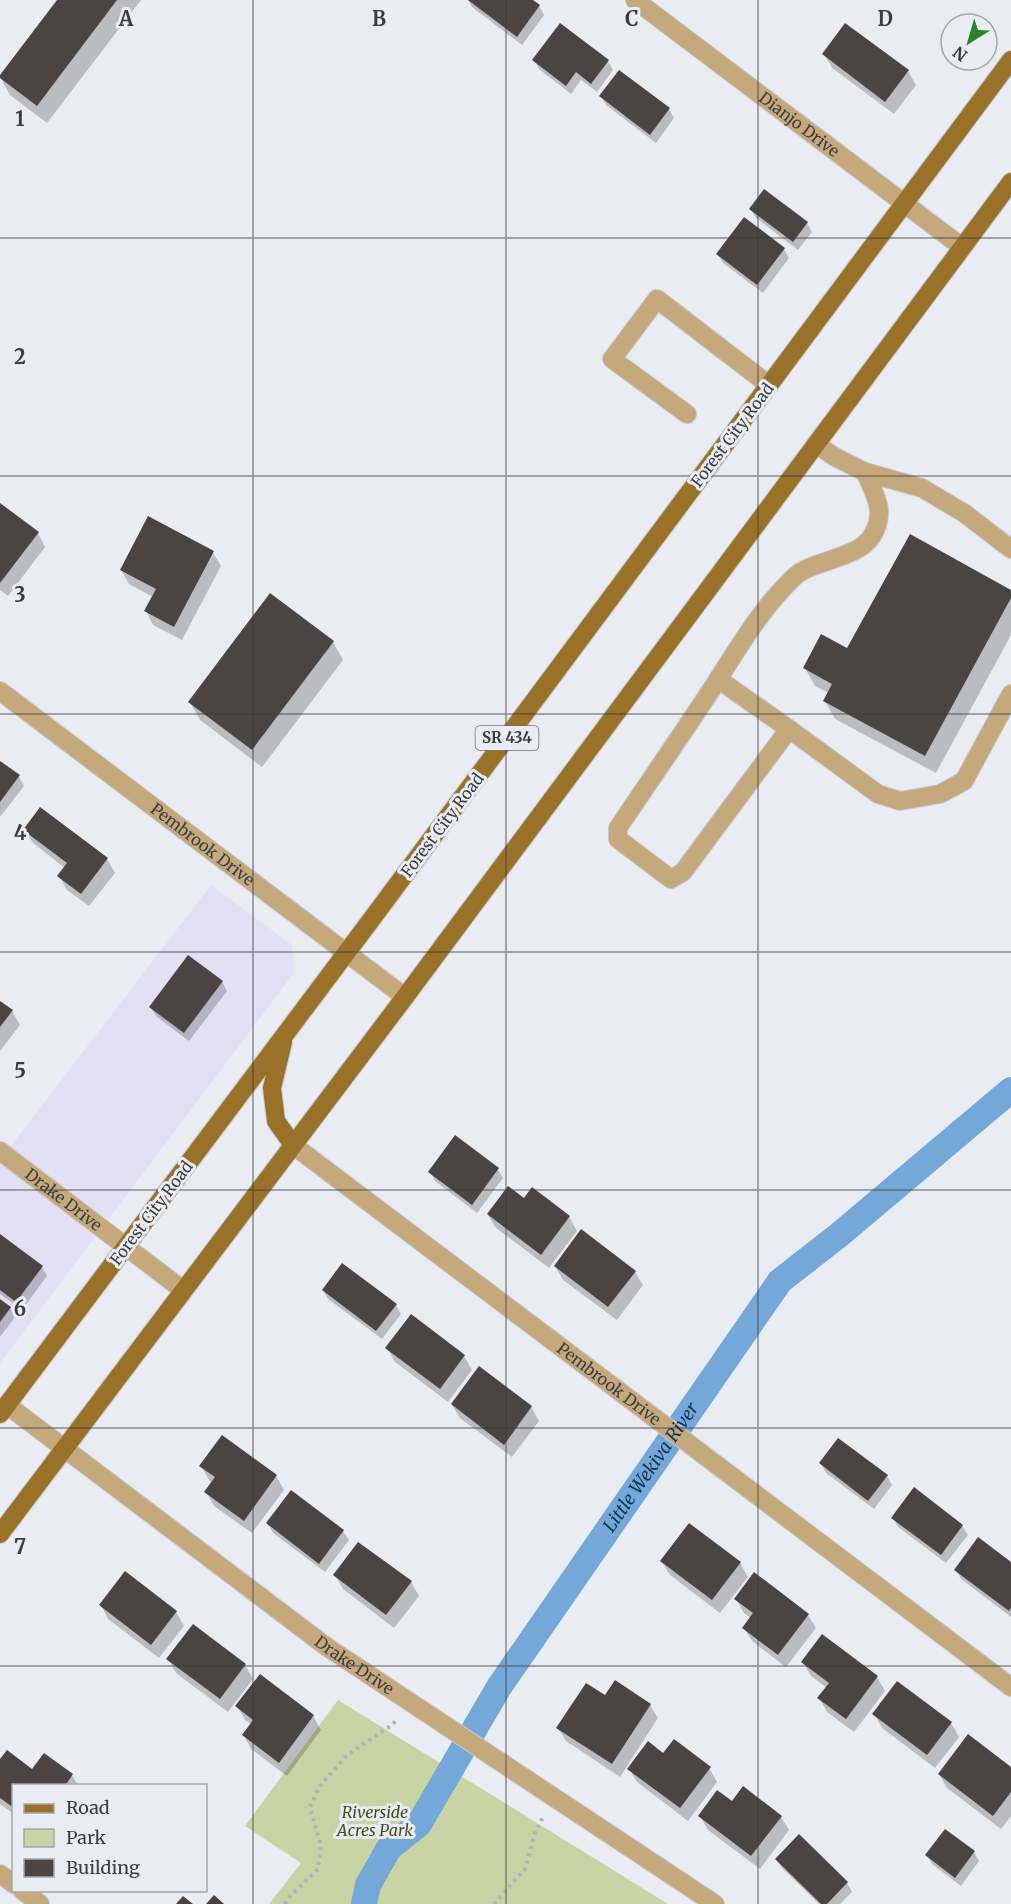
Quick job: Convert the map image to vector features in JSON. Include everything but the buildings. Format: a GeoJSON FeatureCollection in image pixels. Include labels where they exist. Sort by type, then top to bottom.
{"type":"FeatureCollection","features":[{"type":"Feature","properties":{"kind":"main road","name":"Forest City Road"},"geometry":{"type":"LineString","coordinates":[[4,1409],[1011,60]]}},
{"type":"Feature","properties":{"kind":"main road"},"geometry":{"type":"LineString","coordinates":[[0,1534],[405,998],[1011,182]]}},
{"type":"Feature","properties":{"kind":"main road"},"geometry":{"type":"LineString","coordinates":[[285,1034],[272,1088],[276,1121],[293,1145]]}},
{"type":"Feature","properties":{"kind":"street","name":"Dianjo Drive"},"geometry":{"type":"LineString","coordinates":[[635,0],[962,247]]}},
{"type":"Feature","properties":{"kind":"street"},"geometry":{"type":"LineString","coordinates":[[687,414],[612,359],[657,299],[770,385]]}},
{"type":"Feature","properties":{"kind":"street"},"geometry":{"type":"LineString","coordinates":[[816,444],[835,458],[864,472],[922,488],[964,513],[1011,549]]}},
{"type":"Feature","properties":{"kind":"street"},"geometry":{"type":"LineString","coordinates":[[789,729],[683,872],[671,879],[618,839],[618,828],[740,644],[777,595],[795,576],[855,550],[871,538],[880,519],[879,504],[864,472]]}},
{"type":"Feature","properties":{"kind":"street"},"geometry":{"type":"LineString","coordinates":[[718,679],[878,794],[900,801],[940,794],[964,781],[1011,694]]}},
{"type":"Feature","properties":{"kind":"street","name":"Pembrook Drive"},"geometry":{"type":"LineString","coordinates":[[0,691],[405,998]]}},
{"type":"Feature","properties":{"kind":"street","name":"Pembrook Drive"},"geometry":{"type":"LineString","coordinates":[[293,1145],[1011,1687]]}},
{"type":"Feature","properties":{"kind":"street","name":"Drake Drive"},"geometry":{"type":"LineString","coordinates":[[0,1152],[183,1290]]}},
{"type":"Feature","properties":{"kind":"street","name":"Drake Drive"},"geometry":{"type":"LineString","coordinates":[[4,1409],[65,1449],[327,1647],[715,1904]]}},
{"type":"Feature","properties":{"kind":"street"},"geometry":{"type":"LineString","coordinates":[[25,1892],[40,1904]]}},
{"type":"Feature","properties":{"kind":"path"},"geometry":{"type":"LineString","coordinates":[[285,1904],[288,1898],[318,1869],[321,1846],[310,1807],[319,1787],[347,1755],[392,1725],[409,1701]]}},
{"type":"Feature","properties":{"kind":"path"},"geometry":{"type":"LineString","coordinates":[[494,1904],[525,1869],[535,1833],[554,1796]]}},
{"type":"Feature","properties":{"kind":"shaded area"},"geometry":{"type":"Polygon","coordinates":[[[211,885],[292,945],[294,973],[0,1363],[0,1160],[211,885]]]}},
{"type":"Feature","properties":{"kind":"green space","name":"Riverside Acres Park"},"geometry":{"type":"Polygon","coordinates":[[[338,1700],[668,1904],[269,1904],[301,1863],[245,1826],[338,1700]]]}},
{"type":"Feature","properties":{"kind":"waterway","name":"Little Wekiva River"},"geometry":{"type":"LineString","coordinates":[[364,1904],[368,1885],[389,1848],[419,1824],[499,1687],[780,1281],[839,1235],[1011,1090]]}}]}
